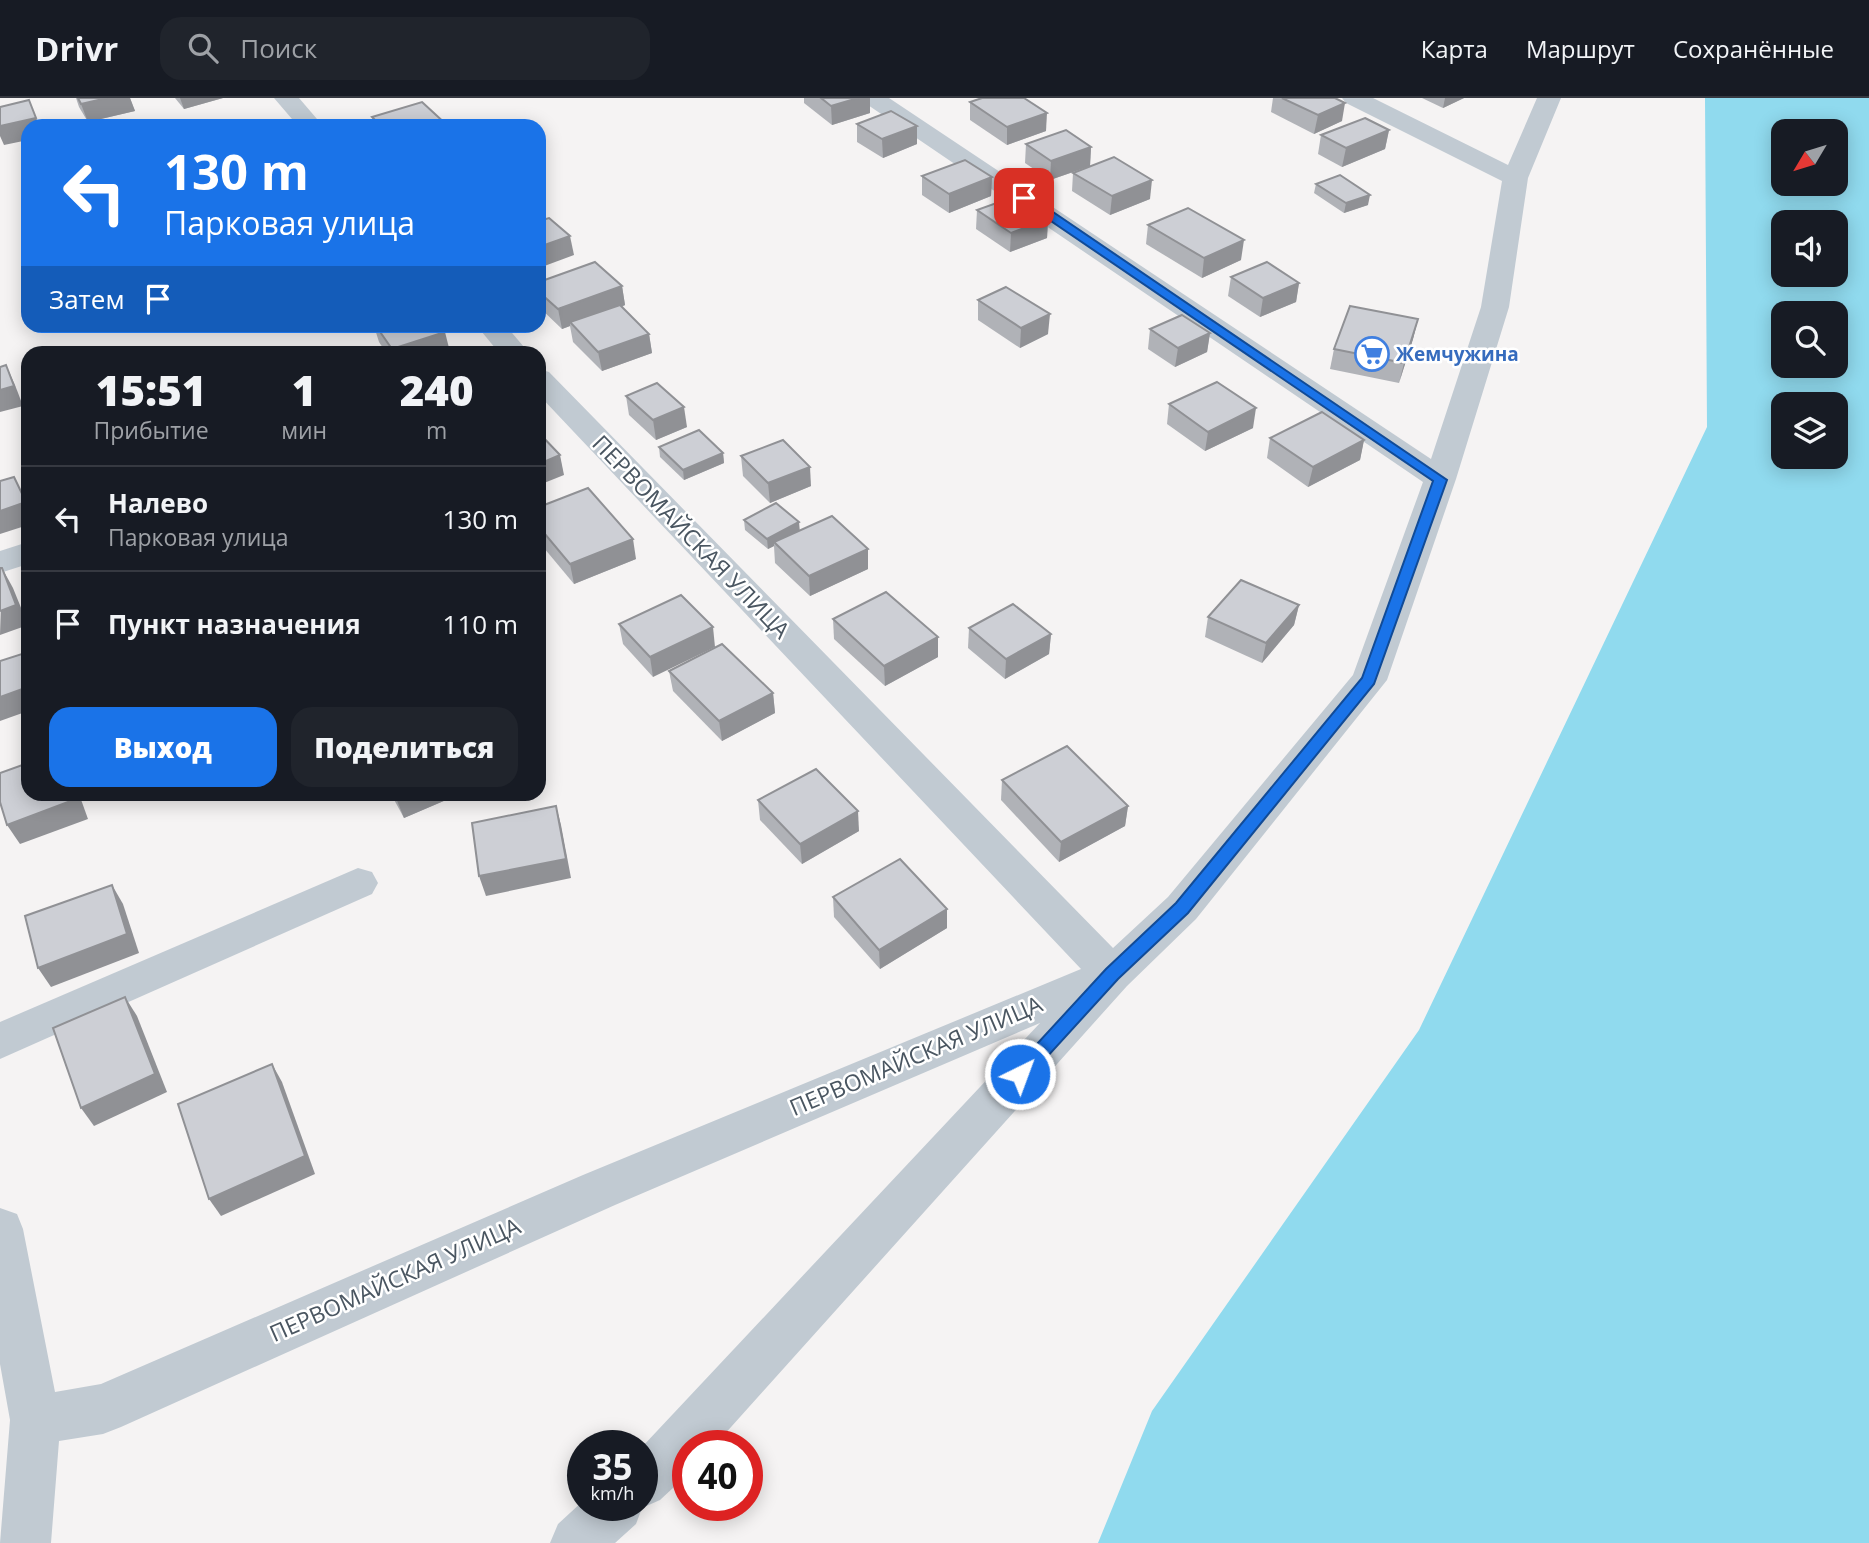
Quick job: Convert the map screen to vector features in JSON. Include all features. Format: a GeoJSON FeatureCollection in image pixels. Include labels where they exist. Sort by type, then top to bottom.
{"type":"FeatureCollection","features":[{"type":"Feature","properties":{"kind":"street"},"geometry":{"type":"LineString","coordinates":[[286,98],[306,119]]}},
{"type":"Feature","properties":{"kind":"street"},"geometry":{"type":"LineString","coordinates":[[873,98],[1440,480]]}},
{"type":"Feature","properties":{"kind":"street"},"geometry":{"type":"LineString","coordinates":[[1353,98],[1515,178]]}},
{"type":"Feature","properties":{"kind":"street"},"geometry":{"type":"LineString","coordinates":[[658,1466],[1112,974],[1182,908],[1369,680],[1440,480],[1494,307],[1515,178],[1549,98]]}},
{"type":"Feature","properties":{"kind":"street","name":"ПЕРВОМАЙСКАЯ УЛИЦА"},"geometry":{"type":"LineString","coordinates":[[35,1420],[103,1409],[599,1189],[1112,974],[546,385]]}},
{"type":"Feature","properties":{"kind":"street"},"geometry":{"type":"LineString","coordinates":[[0,562],[21,555]]}},
{"type":"Feature","properties":{"kind":"street"},"geometry":{"type":"LineString","coordinates":[[0,1041],[358,883]]}},
{"type":"Feature","properties":{"kind":"street"},"geometry":{"type":"LineString","coordinates":[[0,1229],[35,1420],[24,1543]]}},
{"type":"Feature","properties":{"kind":"street"},"geometry":{"type":"LineString","coordinates":[[577,1543],[600,1521]]}},
{"type":"Feature","properties":{"kind":"water"},"geometry":{"type":"Polygon","coordinates":[[[1705,98],[1869,98],[1869,1543],[1098,1543],[1152,1411],[1419,1030],[1707,427],[1705,98]]]}},
{"type":"Feature","properties":{"kind":"building"},"geometry":{"type":"Polygon","coordinates":[[[78,98],[107,98],[81,104],[78,98]]]}},
{"type":"Feature","properties":{"kind":"building"},"geometry":{"type":"Polygon","coordinates":[[[821,98],[858,98],[831,106],[821,98]]]}},
{"type":"Feature","properties":{"kind":"building"},"geometry":{"type":"Polygon","coordinates":[[[982,98],[1024,98],[1047,113],[1007,127],[970,102],[982,98]]]}},
{"type":"Feature","properties":{"kind":"building"},"geometry":{"type":"Polygon","coordinates":[[[1282,98],[1335,98],[1345,103],[1318,115],[1282,98]]]}},
{"type":"Feature","properties":{"kind":"building"},"geometry":{"type":"Polygon","coordinates":[[[29,100],[36,118],[21,119],[21,121],[0,126],[0,107],[29,100]]]}},
{"type":"Feature","properties":{"kind":"building"},"geometry":{"type":"Polygon","coordinates":[[[422,102],[440,119],[374,119],[372,117],[422,102]]]}},
{"type":"Feature","properties":{"kind":"building"},"geometry":{"type":"Polygon","coordinates":[[[891,111],[917,126],[882,139],[857,124],[891,111]]]}},
{"type":"Feature","properties":{"kind":"building"},"geometry":{"type":"Polygon","coordinates":[[[1365,118],[1389,130],[1346,148],[1321,135],[1365,118]]]}},
{"type":"Feature","properties":{"kind":"building"},"geometry":{"type":"Polygon","coordinates":[[[1066,130],[1091,147],[1051,161],[1026,144],[1066,130]]]}},
{"type":"Feature","properties":{"kind":"building"},"geometry":{"type":"Polygon","coordinates":[[[1114,157],[1152,180],[1112,196],[1073,173],[1114,157]]]}},
{"type":"Feature","properties":{"kind":"building"},"geometry":{"type":"Polygon","coordinates":[[[965,160],[992,177],[949,194],[922,176],[965,160]]]}},
{"type":"Feature","properties":{"kind":"building"},"geometry":{"type":"Polygon","coordinates":[[[1340,175],[1370,195],[1346,203],[1316,184],[1340,175]]]}},
{"type":"Feature","properties":{"kind":"building"},"geometry":{"type":"Polygon","coordinates":[[[1013,197],[1048,219],[1011,233],[977,210],[1013,197]]]}},
{"type":"Feature","properties":{"kind":"building"},"geometry":{"type":"Polygon","coordinates":[[[1188,208],[1244,240],[1204,258],[1148,225],[1188,208]]]}},
{"type":"Feature","properties":{"kind":"building"},"geometry":{"type":"Polygon","coordinates":[[[549,218],[570,236],[546,245],[546,219],[549,218]]]}},
{"type":"Feature","properties":{"kind":"building"},"geometry":{"type":"Polygon","coordinates":[[[595,262],[622,286],[558,309],[546,298],[546,280],[595,262]]]}},
{"type":"Feature","properties":{"kind":"building"},"geometry":{"type":"Polygon","coordinates":[[[1267,262],[1299,283],[1263,298],[1231,277],[1267,262]]]}},
{"type":"Feature","properties":{"kind":"building"},"geometry":{"type":"Polygon","coordinates":[[[1006,287],[1050,314],[1021,328],[978,300],[1006,287]]]}},
{"type":"Feature","properties":{"kind":"building"},"geometry":{"type":"Polygon","coordinates":[[[620,305],[649,334],[598,352],[570,322],[620,305]]]}},
{"type":"Feature","properties":{"kind":"building"},"geometry":{"type":"Polygon","coordinates":[[[1350,306],[1418,319],[1404,363],[1334,349],[1350,306]]]}},
{"type":"Feature","properties":{"kind":"building"},"geometry":{"type":"Polygon","coordinates":[[[1182,315],[1210,333],[1178,348],[1150,329],[1182,315]]]}},
{"type":"Feature","properties":{"kind":"building"},"geometry":{"type":"Polygon","coordinates":[[[381,333],[442,333],[401,346],[390,346],[381,333]]]}},
{"type":"Feature","properties":{"kind":"building"},"geometry":{"type":"Polygon","coordinates":[[[6,365],[14,386],[0,390],[0,367],[6,365]]]}},
{"type":"Feature","properties":{"kind":"building"},"geometry":{"type":"Polygon","coordinates":[[[1217,382],[1256,408],[1208,432],[1169,404],[1217,382]]]}},
{"type":"Feature","properties":{"kind":"building"},"geometry":{"type":"Polygon","coordinates":[[[657,383],[684,407],[653,420],[626,396],[657,383]]]}},
{"type":"Feature","properties":{"kind":"building"},"geometry":{"type":"Polygon","coordinates":[[[1322,412],[1364,440],[1313,467],[1270,438],[1322,412]]]}},
{"type":"Feature","properties":{"kind":"building"},"geometry":{"type":"Polygon","coordinates":[[[699,430],[723,453],[683,470],[659,447],[699,430]]]}},
{"type":"Feature","properties":{"kind":"building"},"geometry":{"type":"Polygon","coordinates":[[[546,440],[560,455],[546,461],[546,440]]]}},
{"type":"Feature","properties":{"kind":"building"},"geometry":{"type":"Polygon","coordinates":[[[783,440],[810,467],[768,483],[741,456],[783,440]]]}},
{"type":"Feature","properties":{"kind":"building"},"geometry":{"type":"Polygon","coordinates":[[[14,477],[21,492],[21,504],[0,511],[0,481],[14,477]]]}},
{"type":"Feature","properties":{"kind":"building"},"geometry":{"type":"Polygon","coordinates":[[[588,488],[633,539],[570,564],[546,535],[546,504],[588,488]]]}},
{"type":"Feature","properties":{"kind":"building"},"geometry":{"type":"Polygon","coordinates":[[[776,503],[799,522],[767,539],[744,520],[776,503]]]}},
{"type":"Feature","properties":{"kind":"building"},"geometry":{"type":"Polygon","coordinates":[[[832,516],[868,549],[809,576],[774,542],[832,516]]]}},
{"type":"Feature","properties":{"kind":"building"},"geometry":{"type":"Polygon","coordinates":[[[0,568],[16,605],[0,611],[0,568]]]}},
{"type":"Feature","properties":{"kind":"building"},"geometry":{"type":"Polygon","coordinates":[[[1241,580],[1299,605],[1266,643],[1208,617],[1241,580]]]}},
{"type":"Feature","properties":{"kind":"building"},"geometry":{"type":"Polygon","coordinates":[[[886,592],[938,637],[884,666],[833,619],[886,592]]]}},
{"type":"Feature","properties":{"kind":"building"},"geometry":{"type":"Polygon","coordinates":[[[681,595],[713,627],[650,657],[619,624],[681,595]]]}},
{"type":"Feature","properties":{"kind":"building"},"geometry":{"type":"Polygon","coordinates":[[[1013,604],[1051,634],[1006,659],[969,628],[1013,604]]]}},
{"type":"Feature","properties":{"kind":"building"},"geometry":{"type":"Polygon","coordinates":[[[722,644],[773,693],[719,721],[669,671],[722,644]]]}},
{"type":"Feature","properties":{"kind":"building"},"geometry":{"type":"Polygon","coordinates":[[[21,654],[21,690],[0,697],[0,661],[21,654]]]}},
{"type":"Feature","properties":{"kind":"building"},"geometry":{"type":"Polygon","coordinates":[[[1067,746],[1128,806],[1061,842],[1002,780],[1067,746]]]}},
{"type":"Feature","properties":{"kind":"building"},"geometry":{"type":"Polygon","coordinates":[[[21,766],[21,801],[71,801],[7,825],[0,802],[0,773],[21,766]]]}},
{"type":"Feature","properties":{"kind":"building"},"geometry":{"type":"Polygon","coordinates":[[[816,769],[858,811],[800,844],[758,800],[816,769]]]}},
{"type":"Feature","properties":{"kind":"building"},"geometry":{"type":"Polygon","coordinates":[[[556,806],[566,859],[479,876],[472,823],[556,806]]]}},
{"type":"Feature","properties":{"kind":"building"},"geometry":{"type":"Polygon","coordinates":[[[900,859],[947,909],[879,950],[833,897],[900,859]]]}},
{"type":"Feature","properties":{"kind":"building"},"geometry":{"type":"Polygon","coordinates":[[[112,885],[127,934],[38,968],[25,916],[112,885]]]}},
{"type":"Feature","properties":{"kind":"building"},"geometry":{"type":"Polygon","coordinates":[[[125,997],[155,1074],[81,1108],[53,1028],[125,997]]]}},
{"type":"Feature","properties":{"kind":"building"},"geometry":{"type":"Polygon","coordinates":[[[272,1064],[305,1156],[209,1199],[178,1104],[272,1064]]]}},
{"type":"Feature","properties":{"kind":"place","name":"Жемчужина"},"geometry":{"type":"Point","coordinates":[1372,354]}},
{"type":"Feature","properties":{"kind":"route"},"geometry":{"type":"LineString","coordinates":[[1020,1074],[1112,974],[1182,908],[1369,680],[1440,480],[1024,198]]}}]}
